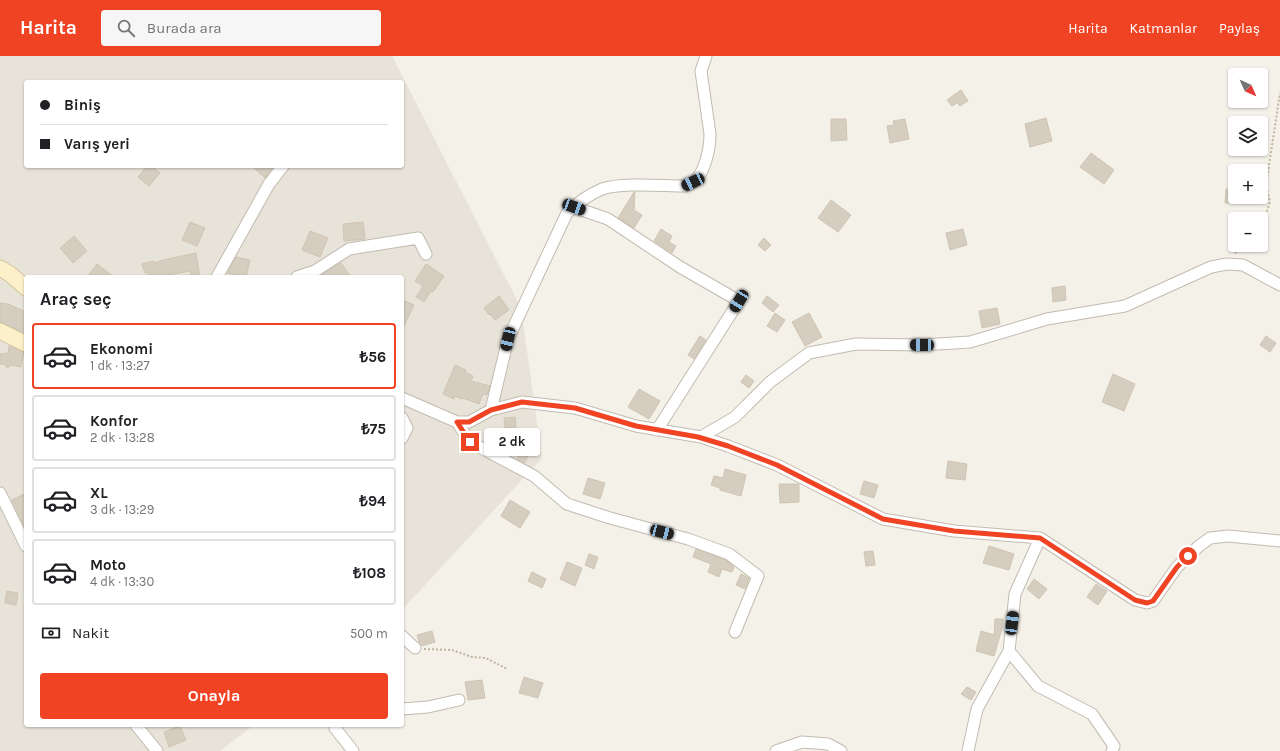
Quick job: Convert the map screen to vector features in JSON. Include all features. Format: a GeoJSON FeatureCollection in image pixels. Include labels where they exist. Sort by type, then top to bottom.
{"type":"FeatureCollection","features":[{"type":"Feature","properties":{"kind":"street"},"geometry":{"type":"LineString","coordinates":[[491,410],[508,339],[567,213],[580,200],[603,189],[620,186],[685,186],[693,182],[701,172],[710,144],[702,70],[706,56]]}},
{"type":"Feature","properties":{"kind":"street"},"geometry":{"type":"LineString","coordinates":[[218,275],[269,184],[281,168]]}},
{"type":"Feature","properties":{"kind":"street"},"geometry":{"type":"LineString","coordinates":[[574,207],[608,219],[680,267],[739,301],[658,430]]}},
{"type":"Feature","properties":{"kind":"street"},"geometry":{"type":"LineString","coordinates":[[303,275],[315,271],[349,250],[418,238],[426,254]]}},
{"type":"Feature","properties":{"kind":"street"},"geometry":{"type":"LineString","coordinates":[[701,437],[735,417],[770,382],[809,354],[856,344],[922,345],[970,342],[1047,319],[1124,306],[1211,268],[1227,264],[1243,265],[1280,285]]}},
{"type":"Feature","properties":{"kind":"street"},"geometry":{"type":"LineString","coordinates":[[0,268],[10,274],[24,286]]}},
{"type":"Feature","properties":{"kind":"street"},"geometry":{"type":"LineString","coordinates":[[0,331],[24,343]]}},
{"type":"Feature","properties":{"kind":"street"},"geometry":{"type":"LineString","coordinates":[[404,399],[457,422],[469,422],[491,410],[522,402],[575,408],[636,426],[701,437],[777,465],[883,519],[954,531],[1040,538],[1135,600],[1147,603],[1153,601],[1177,567],[1199,546],[1210,538],[1228,536],[1280,541]]}},
{"type":"Feature","properties":{"kind":"street"},"geometry":{"type":"LineString","coordinates":[[404,422],[407,428],[404,434]]}},
{"type":"Feature","properties":{"kind":"street"},"geometry":{"type":"LineString","coordinates":[[457,422],[470,442],[534,476],[567,504],[610,518],[688,539],[729,554],[758,576],[735,632]]}},
{"type":"Feature","properties":{"kind":"street"},"geometry":{"type":"LineString","coordinates":[[0,493],[24,542]]}},
{"type":"Feature","properties":{"kind":"street"},"geometry":{"type":"LineString","coordinates":[[968,751],[977,709],[1009,652],[1015,594],[1040,538]]}},
{"type":"Feature","properties":{"kind":"street"},"geometry":{"type":"LineString","coordinates":[[404,638],[414,648]]}},
{"type":"Feature","properties":{"kind":"street"},"geometry":{"type":"LineString","coordinates":[[1009,652],[1038,686],[1092,714],[1114,746],[1112,751]]}},
{"type":"Feature","properties":{"kind":"street"},"geometry":{"type":"LineString","coordinates":[[404,709],[428,707],[459,700]]}},
{"type":"Feature","properties":{"kind":"street"},"geometry":{"type":"LineString","coordinates":[[138,727],[157,751]]}},
{"type":"Feature","properties":{"kind":"street"},"geometry":{"type":"LineString","coordinates":[[335,727],[353,751]]}},
{"type":"Feature","properties":{"kind":"street"},"geometry":{"type":"LineString","coordinates":[[776,751],[802,742],[828,744],[842,751]]}},
{"type":"Feature","properties":{"kind":"path"},"geometry":{"type":"LineString","coordinates":[[1267,212],[1270,202],[1266,185],[1280,93]]}},
{"type":"Feature","properties":{"kind":"path"},"geometry":{"type":"LineString","coordinates":[[414,648],[452,650],[472,657],[486,658],[507,669]]}},
{"type":"Feature","properties":{"kind":"shaded area"},"geometry":{"type":"Polygon","coordinates":[[[0,56],[392,56],[521,308],[542,458],[404,608],[404,275],[24,275],[24,727],[251,727],[220,751],[0,751],[0,56]]]}},
{"type":"Feature","properties":{"kind":"building"},"geometry":{"type":"Polygon","coordinates":[[[961,90],[968,101],[960,106],[957,103],[952,106],[947,100],[961,90]]]}},
{"type":"Feature","properties":{"kind":"building"},"geometry":{"type":"Polygon","coordinates":[[[1046,118],[1052,141],[1030,147],[1025,124],[1046,118]]]}},
{"type":"Feature","properties":{"kind":"building"},"geometry":{"type":"Polygon","coordinates":[[[831,119],[846,119],[847,140],[831,141],[831,119]]]}},
{"type":"Feature","properties":{"kind":"building"},"geometry":{"type":"Polygon","coordinates":[[[905,119],[909,139],[890,143],[887,126],[894,125],[893,121],[905,119]]]}},
{"type":"Feature","properties":{"kind":"building"},"geometry":{"type":"Polygon","coordinates":[[[1091,153],[1114,170],[1104,184],[1080,167],[1091,153]]]}},
{"type":"Feature","properties":{"kind":"building"},"geometry":{"type":"Polygon","coordinates":[[[145,168],[154,168],[160,173],[149,186],[138,177],[145,168]]]}},
{"type":"Feature","properties":{"kind":"building"},"geometry":{"type":"Polygon","coordinates":[[[254,168],[272,168],[265,178],[254,168]]]}},
{"type":"Feature","properties":{"kind":"building"},"geometry":{"type":"Polygon","coordinates":[[[1226,189],[1228,189],[1228,203],[1225,203],[1226,189]]]}},
{"type":"Feature","properties":{"kind":"building"},"geometry":{"type":"Polygon","coordinates":[[[634,192],[634,210],[642,215],[634,228],[618,218],[634,192]]]}},
{"type":"Feature","properties":{"kind":"building"},"geometry":{"type":"Polygon","coordinates":[[[831,200],[851,215],[838,232],[818,218],[831,200]]]}},
{"type":"Feature","properties":{"kind":"building"},"geometry":{"type":"Polygon","coordinates":[[[190,222],[205,228],[197,246],[182,240],[190,222]]]}},
{"type":"Feature","properties":{"kind":"building"},"geometry":{"type":"Polygon","coordinates":[[[363,222],[365,239],[344,241],[343,224],[363,222]]]}},
{"type":"Feature","properties":{"kind":"building"},"geometry":{"type":"Polygon","coordinates":[[[661,229],[672,236],[669,242],[676,246],[672,253],[654,241],[661,229]]]}},
{"type":"Feature","properties":{"kind":"building"},"geometry":{"type":"Polygon","coordinates":[[[963,229],[967,245],[950,250],[946,233],[963,229]]]}},
{"type":"Feature","properties":{"kind":"building"},"geometry":{"type":"Polygon","coordinates":[[[310,231],[328,238],[320,257],[302,250],[310,231]]]}},
{"type":"Feature","properties":{"kind":"building"},"geometry":{"type":"Polygon","coordinates":[[[74,236],[87,251],[73,263],[60,248],[74,236]]]}},
{"type":"Feature","properties":{"kind":"building"},"geometry":{"type":"Polygon","coordinates":[[[764,238],[771,245],[765,251],[758,245],[764,238]]]}},
{"type":"Feature","properties":{"kind":"building"},"geometry":{"type":"Polygon","coordinates":[[[196,253],[200,275],[191,275],[190,271],[168,275],[149,275],[148,272],[145,273],[142,264],[153,261],[154,263],[196,253]]]}},
{"type":"Feature","properties":{"kind":"building"},"geometry":{"type":"Polygon","coordinates":[[[236,257],[250,260],[246,275],[227,273],[236,257]]]}},
{"type":"Feature","properties":{"kind":"building"},"geometry":{"type":"Polygon","coordinates":[[[341,263],[350,275],[322,275],[341,263]]]}},
{"type":"Feature","properties":{"kind":"building"},"geometry":{"type":"Polygon","coordinates":[[[97,264],[111,275],[89,275],[97,264]]]}},
{"type":"Feature","properties":{"kind":"building"},"geometry":{"type":"Polygon","coordinates":[[[426,264],[444,276],[424,302],[416,297],[423,286],[415,281],[426,264]]]}},
{"type":"Feature","properties":{"kind":"building"},"geometry":{"type":"Polygon","coordinates":[[[1065,286],[1066,300],[1053,302],[1052,288],[1065,286]]]}},
{"type":"Feature","properties":{"kind":"building"},"geometry":{"type":"Polygon","coordinates":[[[499,296],[509,310],[495,320],[484,308],[499,296]]]}},
{"type":"Feature","properties":{"kind":"building"},"geometry":{"type":"Polygon","coordinates":[[[767,296],[779,305],[773,312],[762,303],[767,296]]]}},
{"type":"Feature","properties":{"kind":"building"},"geometry":{"type":"Polygon","coordinates":[[[405,301],[414,305],[404,326],[405,301]]]}},
{"type":"Feature","properties":{"kind":"building"},"geometry":{"type":"Polygon","coordinates":[[[0,303],[8,304],[24,311],[24,333],[0,322],[0,303]]]}},
{"type":"Feature","properties":{"kind":"building"},"geometry":{"type":"Polygon","coordinates":[[[997,308],[1000,324],[982,328],[979,311],[997,308]]]}},
{"type":"Feature","properties":{"kind":"building"},"geometry":{"type":"Polygon","coordinates":[[[775,313],[785,320],[777,332],[767,326],[775,313]]]}},
{"type":"Feature","properties":{"kind":"building"},"geometry":{"type":"Polygon","coordinates":[[[809,313],[822,337],[805,346],[792,322],[809,313]]]}},
{"type":"Feature","properties":{"kind":"building"},"geometry":{"type":"Polygon","coordinates":[[[700,336],[706,340],[694,359],[688,355],[700,336]]]}},
{"type":"Feature","properties":{"kind":"building"},"geometry":{"type":"Polygon","coordinates":[[[1266,336],[1276,343],[1270,352],[1260,345],[1266,336]]]}},
{"type":"Feature","properties":{"kind":"building"},"geometry":{"type":"Polygon","coordinates":[[[9,346],[24,352],[21,367],[10,365],[8,368],[6,365],[0,364],[0,354],[8,353],[9,346]]]}},
{"type":"Feature","properties":{"kind":"building"},"geometry":{"type":"Polygon","coordinates":[[[455,365],[466,370],[465,372],[473,376],[471,381],[490,386],[487,395],[483,394],[479,404],[455,396],[454,399],[443,394],[455,365]]]}},
{"type":"Feature","properties":{"kind":"building"},"geometry":{"type":"Polygon","coordinates":[[[1113,374],[1135,384],[1124,411],[1102,402],[1113,374]]]}},
{"type":"Feature","properties":{"kind":"building"},"geometry":{"type":"Polygon","coordinates":[[[746,375],[754,381],[749,388],[741,382],[746,375]]]}},
{"type":"Feature","properties":{"kind":"building"},"geometry":{"type":"Polygon","coordinates":[[[639,389],[660,401],[649,419],[628,407],[639,389]]]}},
{"type":"Feature","properties":{"kind":"building"},"geometry":{"type":"Polygon","coordinates":[[[515,417],[516,427],[505,428],[504,418],[515,417]]]}},
{"type":"Feature","properties":{"kind":"building"},"geometry":{"type":"Polygon","coordinates":[[[520,453],[528,455],[525,463],[517,459],[520,453]]]}},
{"type":"Feature","properties":{"kind":"building"},"geometry":{"type":"Polygon","coordinates":[[[948,461],[967,464],[965,480],[946,478],[948,461]]]}},
{"type":"Feature","properties":{"kind":"building"},"geometry":{"type":"Polygon","coordinates":[[[725,469],[746,475],[741,496],[720,490],[720,488],[711,485],[714,476],[723,478],[725,469]]]}},
{"type":"Feature","properties":{"kind":"building"},"geometry":{"type":"Polygon","coordinates":[[[588,478],[605,483],[600,499],[583,494],[588,478]]]}},
{"type":"Feature","properties":{"kind":"building"},"geometry":{"type":"Polygon","coordinates":[[[864,481],[878,485],[874,498],[860,494],[864,481]]]}},
{"type":"Feature","properties":{"kind":"building"},"geometry":{"type":"Polygon","coordinates":[[[779,484],[799,484],[799,502],[780,503],[779,484]]]}},
{"type":"Feature","properties":{"kind":"building"},"geometry":{"type":"Polygon","coordinates":[[[24,494],[24,526],[12,500],[24,494]]]}},
{"type":"Feature","properties":{"kind":"building"},"geometry":{"type":"Polygon","coordinates":[[[510,500],[530,512],[520,528],[501,516],[510,500]]]}},
{"type":"Feature","properties":{"kind":"building"},"geometry":{"type":"Polygon","coordinates":[[[989,546],[1014,554],[1009,570],[983,563],[989,546]]]}},
{"type":"Feature","properties":{"kind":"building"},"geometry":{"type":"Polygon","coordinates":[[[696,549],[726,560],[734,567],[732,572],[722,569],[719,577],[708,572],[711,564],[693,557],[696,549]]]}},
{"type":"Feature","properties":{"kind":"building"},"geometry":{"type":"Polygon","coordinates":[[[873,551],[875,565],[866,566],[864,552],[873,551]]]}},
{"type":"Feature","properties":{"kind":"building"},"geometry":{"type":"Polygon","coordinates":[[[589,554],[598,557],[594,569],[585,565],[589,554]]]}},
{"type":"Feature","properties":{"kind":"building"},"geometry":{"type":"Polygon","coordinates":[[[567,562],[582,568],[575,586],[560,579],[567,562]]]}},
{"type":"Feature","properties":{"kind":"building"},"geometry":{"type":"Polygon","coordinates":[[[532,572],[546,579],[542,588],[528,581],[532,572]]]}},
{"type":"Feature","properties":{"kind":"building"},"geometry":{"type":"Polygon","coordinates":[[[741,574],[749,578],[745,589],[736,585],[741,574]]]}},
{"type":"Feature","properties":{"kind":"building"},"geometry":{"type":"Polygon","coordinates":[[[1034,579],[1047,589],[1039,599],[1027,589],[1034,579]]]}},
{"type":"Feature","properties":{"kind":"building"},"geometry":{"type":"Polygon","coordinates":[[[1096,584],[1107,591],[1098,605],[1087,597],[1096,584]]]}},
{"type":"Feature","properties":{"kind":"building"},"geometry":{"type":"Polygon","coordinates":[[[7,591],[18,593],[16,605],[5,603],[7,591]]]}},
{"type":"Feature","properties":{"kind":"building"},"geometry":{"type":"Polygon","coordinates":[[[995,619],[1003,619],[1003,625],[994,656],[976,651],[981,631],[994,635],[995,619]]]}},
{"type":"Feature","properties":{"kind":"building"},"geometry":{"type":"Polygon","coordinates":[[[432,631],[435,642],[422,646],[417,635],[432,631]]]}},
{"type":"Feature","properties":{"kind":"building"},"geometry":{"type":"Polygon","coordinates":[[[524,677],[543,683],[538,698],[519,693],[524,677]]]}},
{"type":"Feature","properties":{"kind":"building"},"geometry":{"type":"Polygon","coordinates":[[[482,680],[485,698],[468,700],[465,682],[482,680]]]}},
{"type":"Feature","properties":{"kind":"building"},"geometry":{"type":"Polygon","coordinates":[[[967,687],[976,692],[971,700],[961,694],[967,687]]]}},
{"type":"Feature","properties":{"kind":"building"},"geometry":{"type":"Polygon","coordinates":[[[180,727],[186,740],[169,747],[164,732],[180,727]]]}},
{"type":"Feature","properties":{"kind":"route"},"geometry":{"type":"LineString","coordinates":[[470,442],[457,422],[469,422],[491,410],[522,402],[575,408],[636,426],[698,437],[728,446],[777,465],[883,519],[954,531],[1040,538],[1135,600],[1147,603],[1153,601],[1177,567],[1188,556]]}}]}
